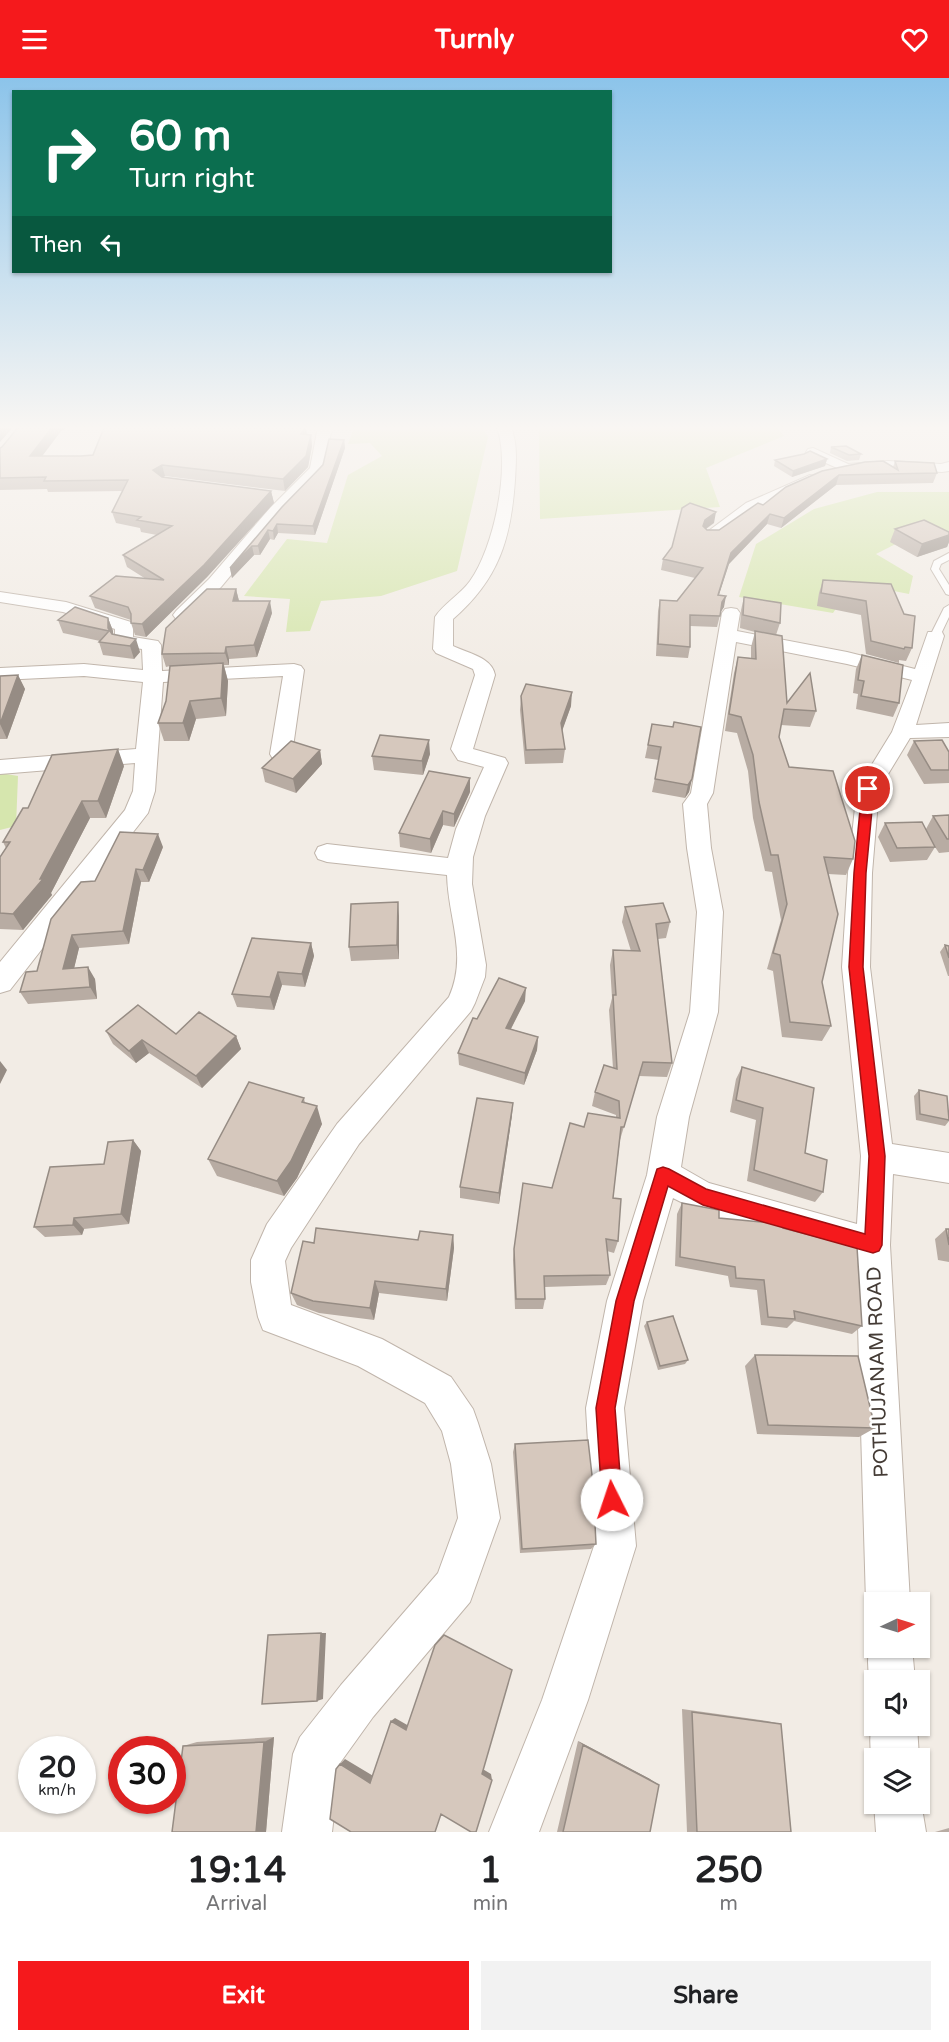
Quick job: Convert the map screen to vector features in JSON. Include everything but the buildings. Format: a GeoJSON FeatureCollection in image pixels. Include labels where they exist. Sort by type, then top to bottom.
{"type":"FeatureCollection","features":[{"type":"Feature","properties":{"kind":"street"},"geometry":{"type":"LineString","coordinates":[[0,597],[66,607],[124,626],[124,641],[159,637],[215,583],[281,507]]}},
{"type":"Feature","properties":{"kind":"street"},"geometry":{"type":"LineString","coordinates":[[307,1832],[317,1755],[357,1701],[455,1587],[479,1518],[471,1464],[459,1423],[438,1389],[369,1352],[276,1317],[269,1282],[268,1260],[279,1236],[348,1134],[461,1003],[471,976],[469,940],[459,888],[459,868],[464,842],[498,762],[466,756],[462,749],[484,669],[443,649],[444,618],[465,602],[480,583],[500,542],[505,507]]}},
{"type":"Feature","properties":{"kind":"street"},"geometry":{"type":"LineString","coordinates":[[711,534],[752,507]]}},
{"type":"Feature","properties":{"kind":"street"},"geometry":{"type":"LineString","coordinates":[[514,1832],[565,1700],[615,1546],[605,1408],[625,1301],[663,1175],[673,1117],[704,1012],[710,912],[699,848],[695,804],[702,793],[729,624],[923,677]]}},
{"type":"Feature","properties":{"kind":"street","name":"POTHUJANAM ROAD"},"geometry":{"type":"LineString","coordinates":[[888,1592],[873,1245],[877,1156],[856,967],[860,873],[868,789],[903,732],[923,677],[934,636]]}},
{"type":"Feature","properties":{"kind":"street"},"geometry":{"type":"LineString","coordinates":[[0,982],[136,813],[144,791],[153,677],[159,637]]}},
{"type":"Feature","properties":{"kind":"street"},"geometry":{"type":"LineString","coordinates":[[0,674],[84,670],[153,677],[294,670],[281,754]]}},
{"type":"Feature","properties":{"kind":"street"},"geometry":{"type":"LineString","coordinates":[[903,732],[949,730]]}},
{"type":"Feature","properties":{"kind":"street"},"geometry":{"type":"LineString","coordinates":[[0,767],[146,755]]}},
{"type":"Feature","properties":{"kind":"street"},"geometry":{"type":"LineString","coordinates":[[327,853],[459,868]]}},
{"type":"Feature","properties":{"kind":"street"},"geometry":{"type":"LineString","coordinates":[[877,1156],[949,1168]]}},
{"type":"Feature","properties":{"kind":"street"},"geometry":{"type":"LineString","coordinates":[[663,1175],[703,1197],[873,1245]]}},
{"type":"Feature","properties":{"kind":"street"},"geometry":{"type":"LineString","coordinates":[[899,1814],[901,1832]]}},
{"type":"Feature","properties":{"kind":"lane"},"geometry":{"type":"LineString","coordinates":[[949,556],[937,563],[935,569],[949,592]]}},
{"type":"Feature","properties":{"kind":"lane"},"geometry":{"type":"LineString","coordinates":[[934,636],[949,608]]}},
{"type":"Feature","properties":{"kind":"green space"},"geometry":{"type":"Polygon","coordinates":[[[338,507],[472,507],[457,571],[381,596],[321,601],[310,631],[286,632],[290,599],[244,596],[287,539],[327,543],[338,507]]]}},
{"type":"Feature","properties":{"kind":"green space"},"geometry":{"type":"Polygon","coordinates":[[[540,507],[720,507],[540,519],[540,507]]]}},
{"type":"Feature","properties":{"kind":"green space"},"geometry":{"type":"Polygon","coordinates":[[[822,507],[949,507],[949,535],[923,530],[876,554],[913,576],[909,594],[853,583],[833,613],[739,597],[756,544],[814,509],[822,507]]]}},
{"type":"Feature","properties":{"kind":"green space"},"geometry":{"type":"Polygon","coordinates":[[[0,773],[18,776],[16,826],[0,830],[0,773]]]}},
{"type":"Feature","properties":{"kind":"route"},"geometry":{"type":"LineString","coordinates":[[612,1500],[605,1408],[625,1301],[663,1175],[703,1197],[873,1245],[877,1156],[856,967],[860,873],[868,789]]}}]}
